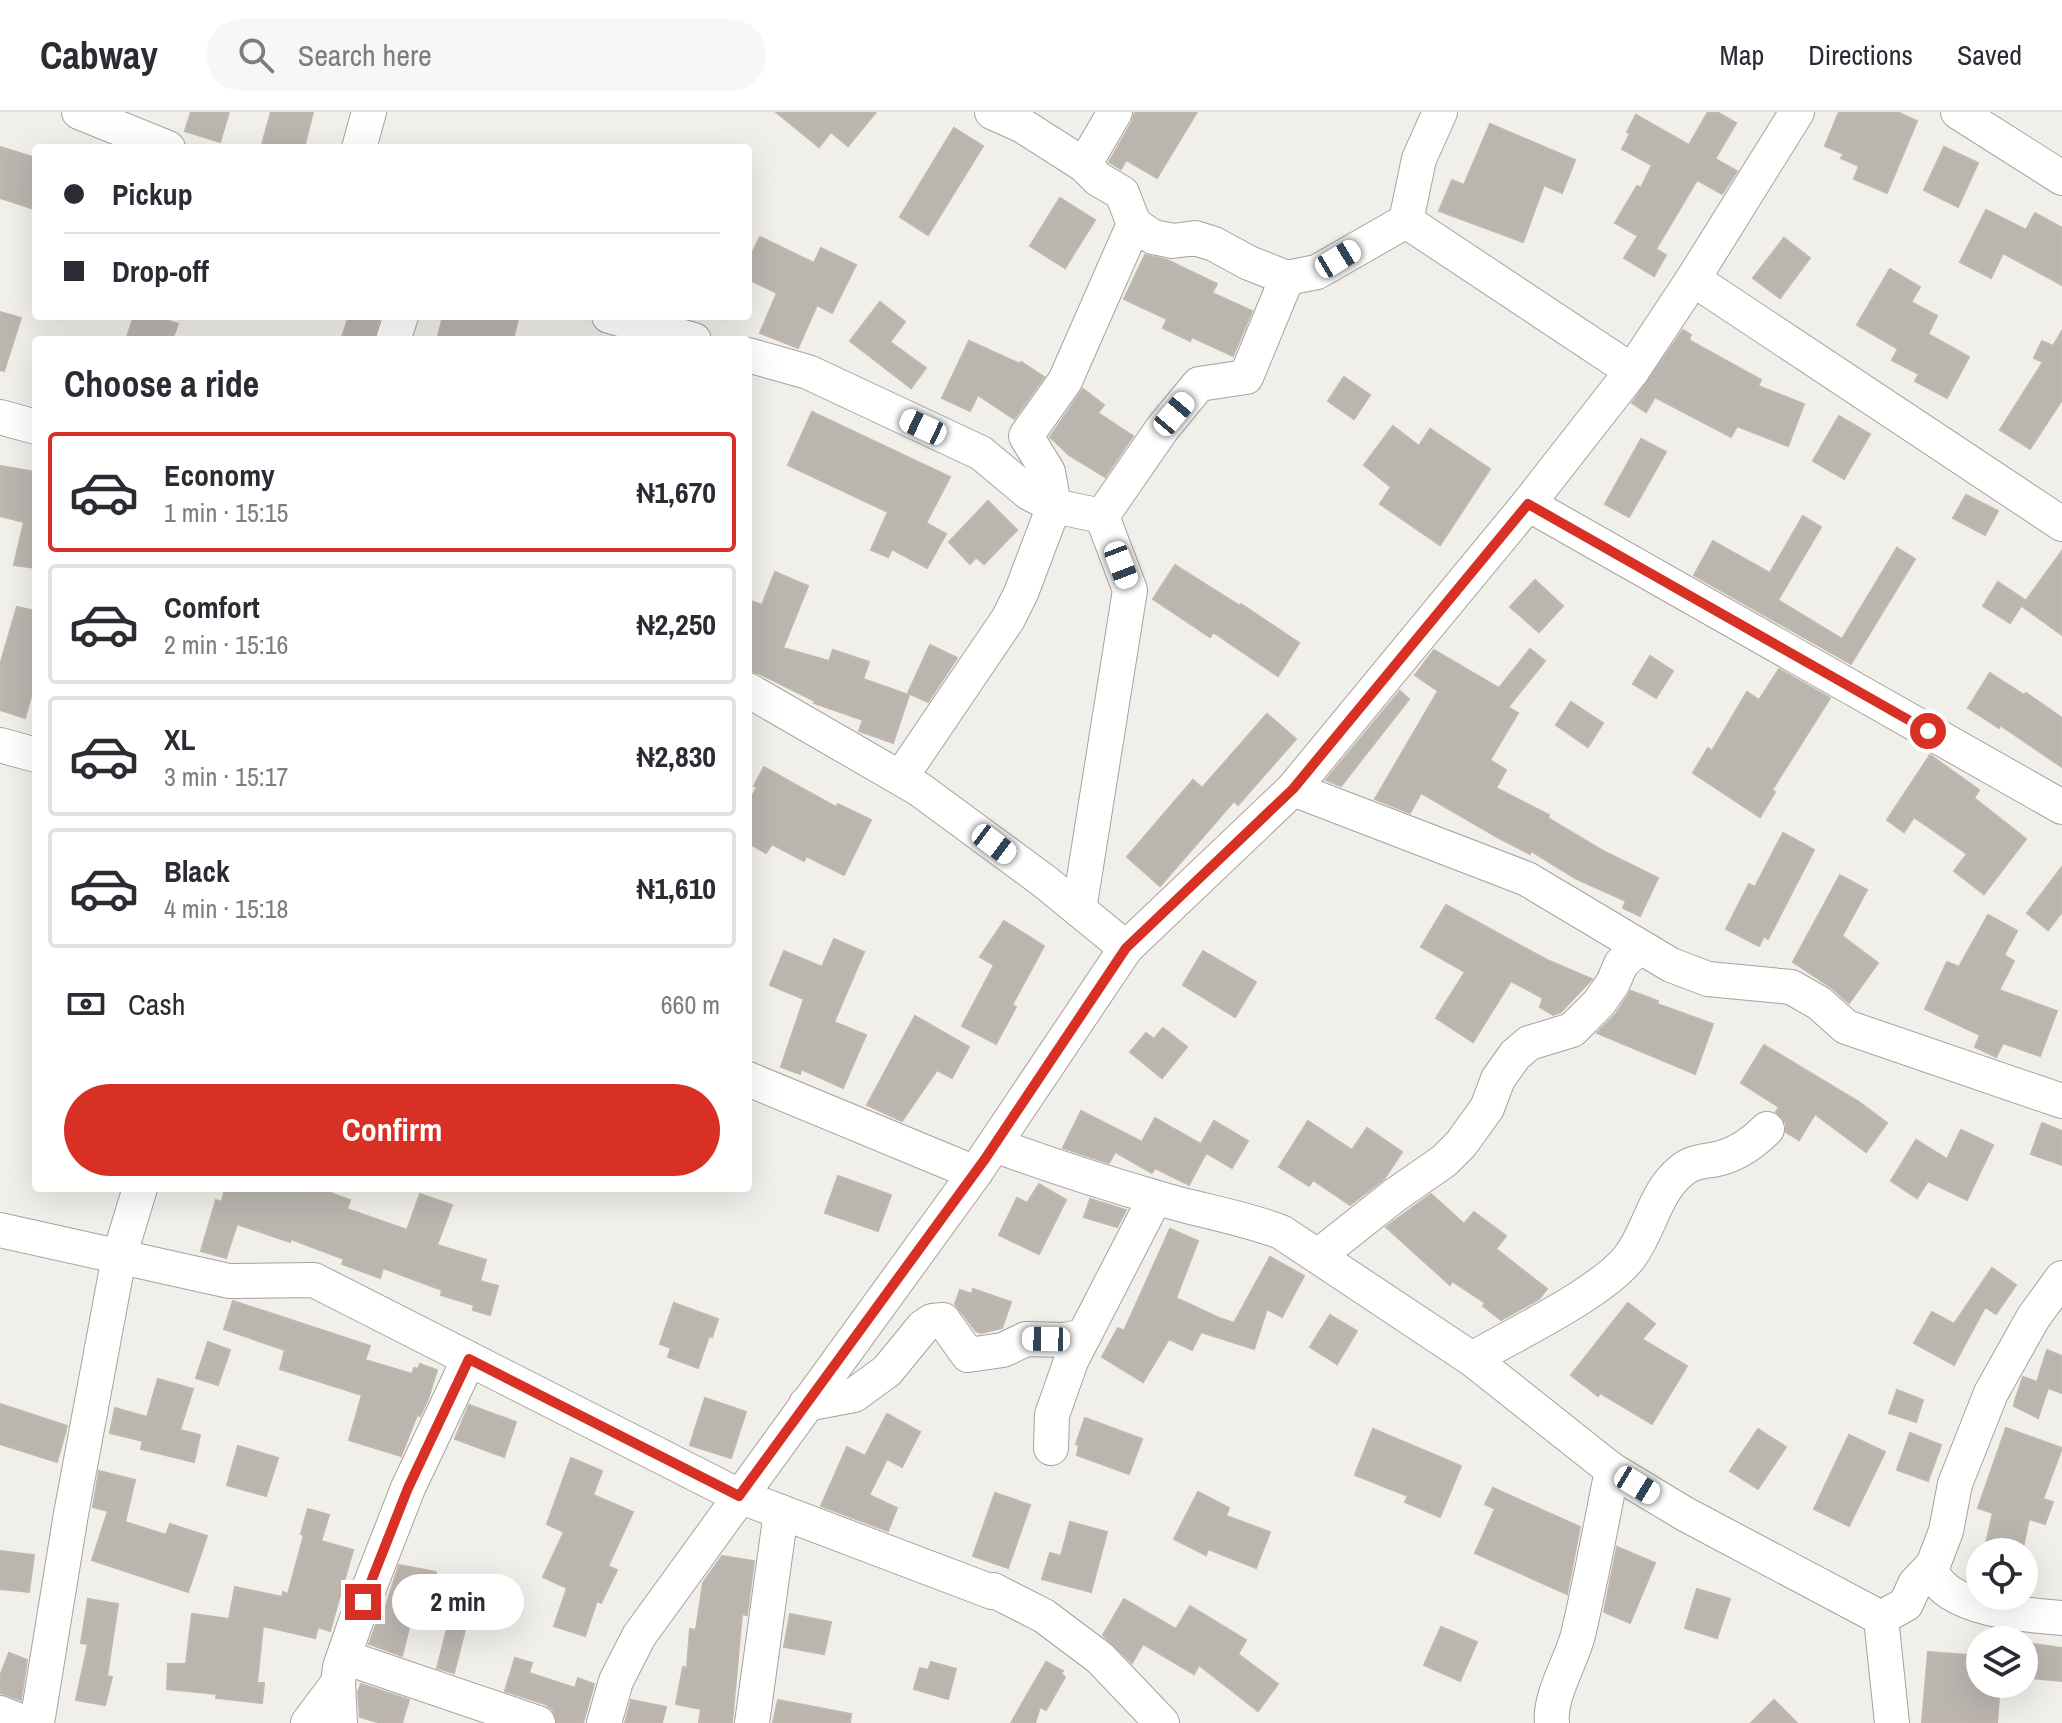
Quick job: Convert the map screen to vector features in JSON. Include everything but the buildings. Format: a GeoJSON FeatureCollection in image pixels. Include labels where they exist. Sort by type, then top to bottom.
{"type":"FeatureCollection","features":[{"type":"Feature","properties":{"kind":"street"},"geometry":{"type":"LineString","coordinates":[[79,112],[158,144]]}},
{"type":"Feature","properties":{"kind":"street"},"geometry":{"type":"LineString","coordinates":[[360,144],[369,112]]}},
{"type":"Feature","properties":{"kind":"street"},"geometry":{"type":"LineString","coordinates":[[992,112],[1023,126],[1122,193],[1134,224],[1153,237],[1173,241],[1195,238],[1287,278],[1317,272],[1406,221],[1419,159],[1440,112]]}},
{"type":"Feature","properties":{"kind":"street"},"geometry":{"type":"LineString","coordinates":[[1084,165],[1115,112]]}},
{"type":"Feature","properties":{"kind":"street"},"geometry":{"type":"LineString","coordinates":[[604,1723],[616,1681],[639,1636],[995,1145],[1126,948],[1293,789],[1528,504],[1632,371],[1797,112]]}},
{"type":"Feature","properties":{"kind":"street"},"geometry":{"type":"LineString","coordinates":[[1958,112],[2062,178]]}},
{"type":"Feature","properties":{"kind":"street"},"geometry":{"type":"LineString","coordinates":[[1406,221],[1632,371]]}},
{"type":"Feature","properties":{"kind":"street"},"geometry":{"type":"LineString","coordinates":[[901,777],[1008,619],[1021,593],[1054,506],[1048,472],[1026,436],[1065,381],[1134,224]]}},
{"type":"Feature","properties":{"kind":"street"},"geometry":{"type":"LineString","coordinates":[[1102,516],[1162,429],[1199,384],[1246,377],[1287,278]]}},
{"type":"Feature","properties":{"kind":"street"},"geometry":{"type":"LineString","coordinates":[[1693,279],[2062,524]]}},
{"type":"Feature","properties":{"kind":"street"},"geometry":{"type":"LineString","coordinates":[[623,320],[680,336]]}},
{"type":"Feature","properties":{"kind":"street"},"geometry":{"type":"LineString","coordinates":[[752,356],[808,372],[981,453],[1029,493],[1054,506],[1102,516]]}},
{"type":"Feature","properties":{"kind":"street"},"geometry":{"type":"LineString","coordinates":[[0,417],[32,426]]}},
{"type":"Feature","properties":{"kind":"street"},"geometry":{"type":"LineString","coordinates":[[1528,504],[2062,807]]}},
{"type":"Feature","properties":{"kind":"street"},"geometry":{"type":"LineString","coordinates":[[1079,910],[1130,590],[1102,516]]}},
{"type":"Feature","properties":{"kind":"street"},"geometry":{"type":"LineString","coordinates":[[752,692],[901,777],[970,825],[1126,948]]}},
{"type":"Feature","properties":{"kind":"street"},"geometry":{"type":"LineString","coordinates":[[0,745],[32,754]]}},
{"type":"Feature","properties":{"kind":"street"},"geometry":{"type":"LineString","coordinates":[[1293,789],[1527,879],[1658,960],[1708,979],[1791,987],[1819,1003],[1846,1027],[2062,1101]]}},
{"type":"Feature","properties":{"kind":"street"},"geometry":{"type":"LineString","coordinates":[[1318,1256],[1444,1161],[1461,1144],[1487,1108],[1498,1079],[1515,1055],[1529,1043],[1572,1030],[1599,1003],[1621,964],[1638,948]]}},
{"type":"Feature","properties":{"kind":"street"},"geometry":{"type":"LineString","coordinates":[[752,1081],[975,1173]]}},
{"type":"Feature","properties":{"kind":"street"},"geometry":{"type":"LineString","coordinates":[[1472,1359],[1584,1295],[1630,1257],[1671,1180],[1684,1168],[1700,1160],[1720,1158],[1740,1150],[1767,1129]]}},
{"type":"Feature","properties":{"kind":"street"},"geometry":{"type":"LineString","coordinates":[[995,1145],[1155,1198],[1255,1222],[1281,1232],[1472,1359],[1612,1470],[1685,1514],[1893,1611],[1954,1596]]}},
{"type":"Feature","properties":{"kind":"street"},"geometry":{"type":"LineString","coordinates":[[37,1723],[71,1514],[119,1257],[139,1192]]}},
{"type":"Feature","properties":{"kind":"street"},"geometry":{"type":"LineString","coordinates":[[1051,1448],[1052,1415],[1071,1361],[1155,1198]]}},
{"type":"Feature","properties":{"kind":"street"},"geometry":{"type":"LineString","coordinates":[[0,1230],[229,1281],[314,1280],[739,1496],[993,1590],[1023,1608],[1044,1616],[1100,1658],[1131,1710],[1162,1723]]}},
{"type":"Feature","properties":{"kind":"street"},"geometry":{"type":"LineString","coordinates":[[1892,1723],[1893,1611],[1928,1573],[1946,1531],[1955,1484],[1991,1393],[2033,1318],[2062,1278]]}},
{"type":"Feature","properties":{"kind":"street"},"geometry":{"type":"LineString","coordinates":[[806,1404],[854,1395],[887,1371],[923,1327],[932,1321],[943,1320],[968,1355],[1003,1350],[1026,1339],[1065,1340],[1084,1336]]}},
{"type":"Feature","properties":{"kind":"street"},"geometry":{"type":"LineString","coordinates":[[308,1723],[341,1670],[397,1516],[435,1427],[469,1359]]}},
{"type":"Feature","properties":{"kind":"street"},"geometry":{"type":"LineString","coordinates":[[1552,1723],[1553,1699],[1563,1681],[1577,1638],[1612,1470]]}},
{"type":"Feature","properties":{"kind":"street"},"geometry":{"type":"LineString","coordinates":[[752,1723],[781,1512]]}},
{"type":"Feature","properties":{"kind":"street"},"geometry":{"type":"LineString","coordinates":[[1928,1573],[1933,1574],[1943,1589],[1954,1596],[1983,1606],[2062,1618]]}},
{"type":"Feature","properties":{"kind":"street"},"geometry":{"type":"LineString","coordinates":[[340,1723],[341,1670]]}},
{"type":"Feature","properties":{"kind":"street"},"geometry":{"type":"LineString","coordinates":[[341,1670],[538,1723]]}},
{"type":"Feature","properties":{"kind":"street"},"geometry":{"type":"LineString","coordinates":[[0,1713],[25,1723]]}},
{"type":"Feature","properties":{"kind":"route"},"geometry":{"type":"LineString","coordinates":[[363,1602],[408,1488],[469,1359],[739,1496],[985,1159],[1126,948],[1293,789],[1528,504],[1928,731]]}}]}
